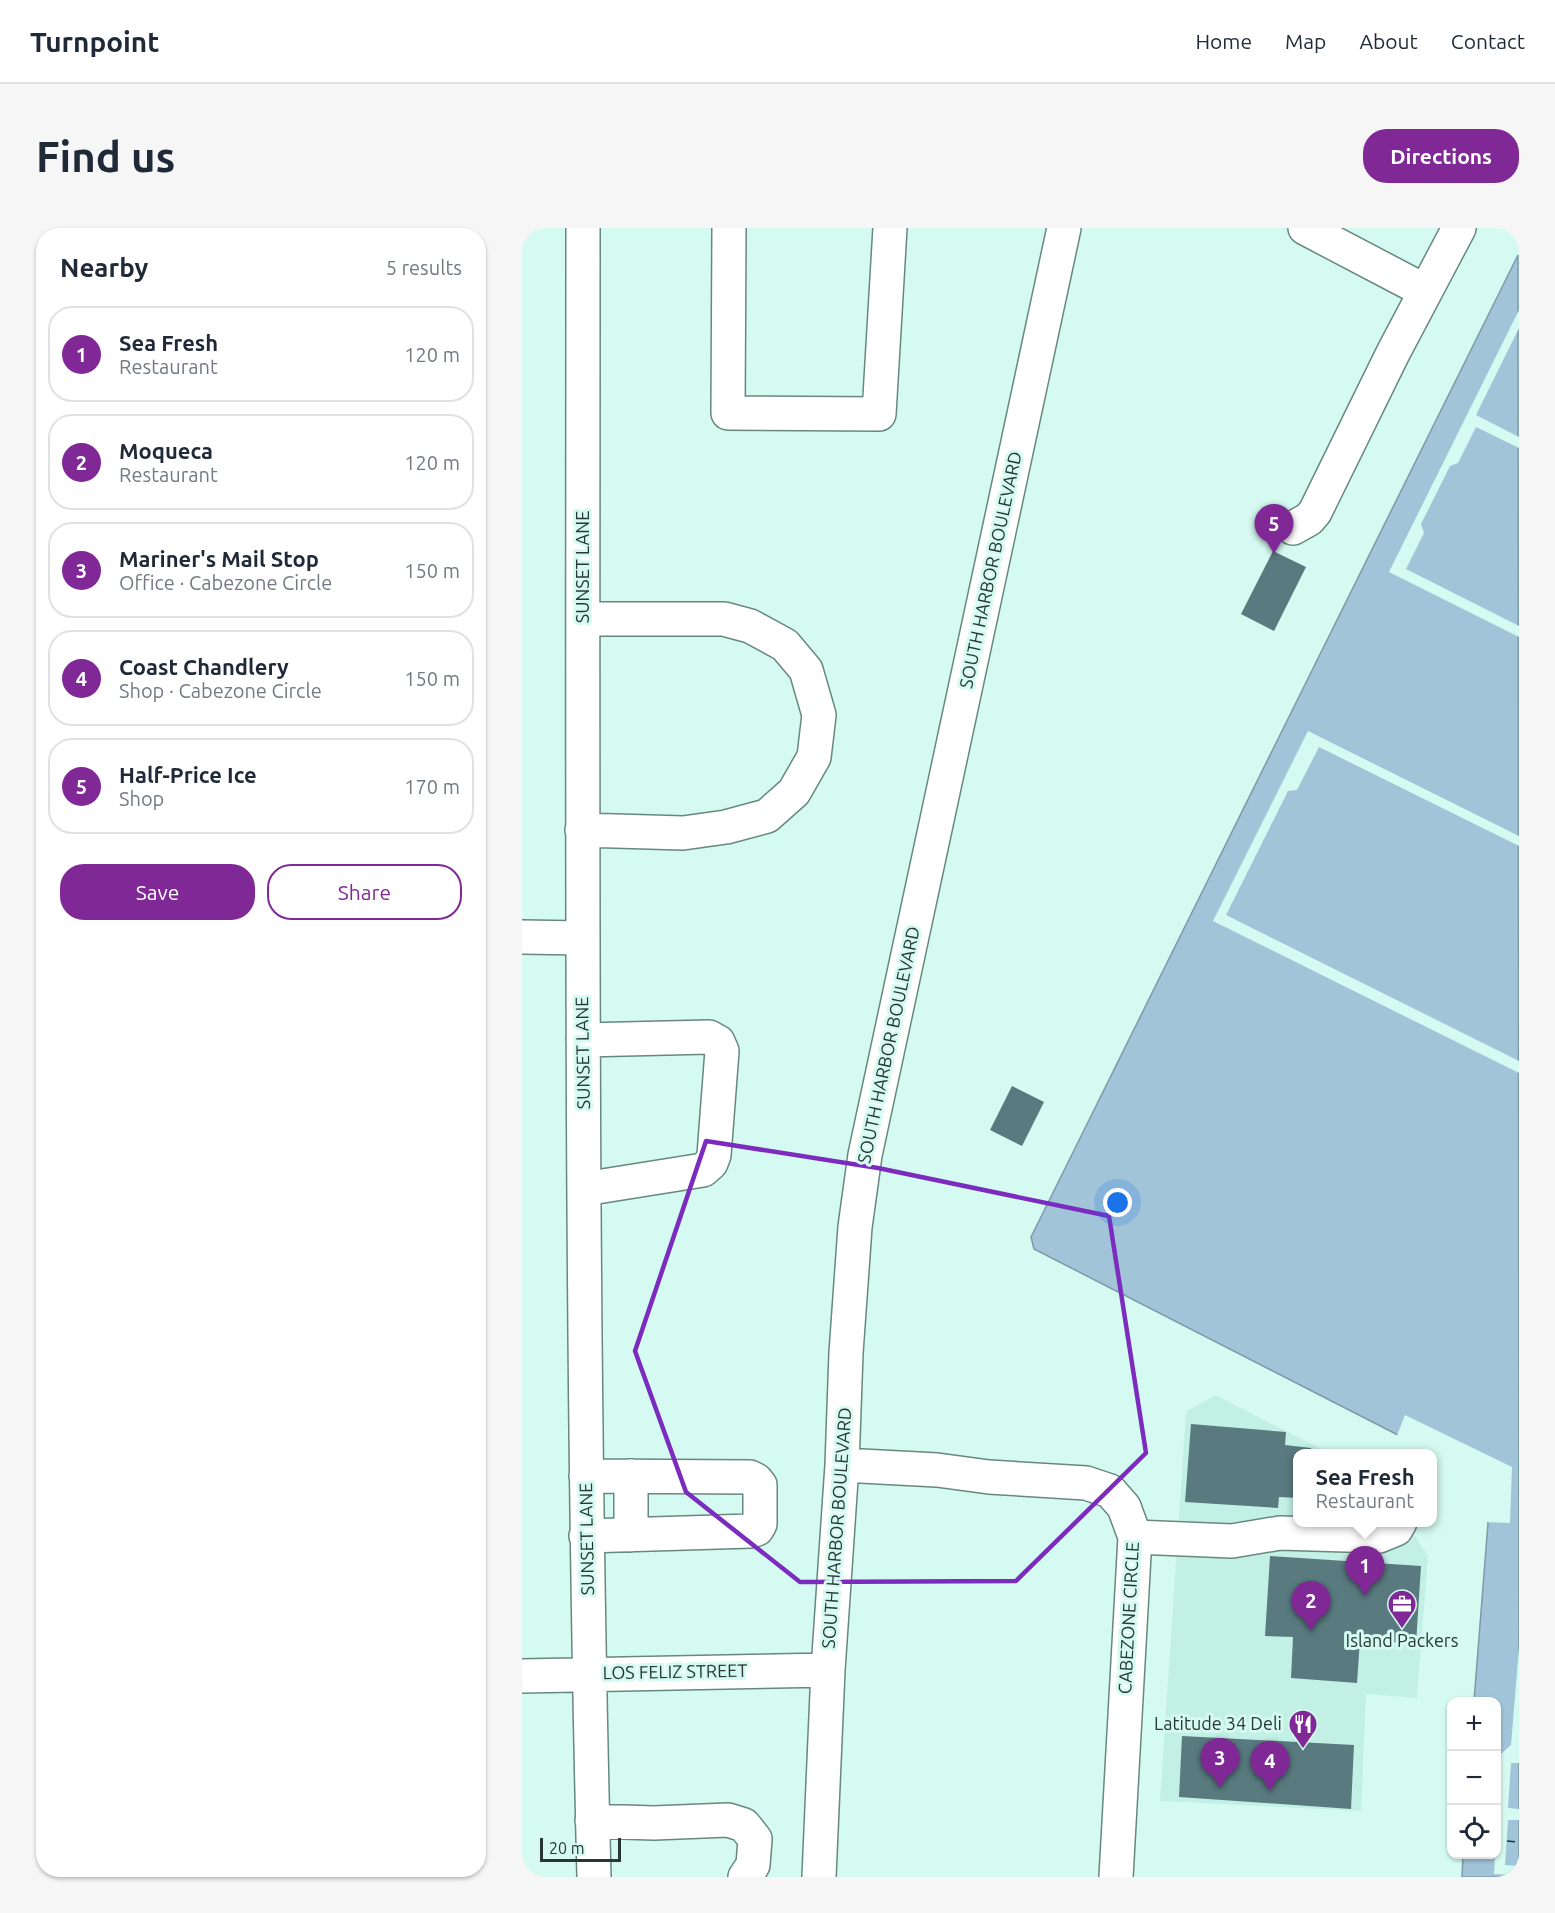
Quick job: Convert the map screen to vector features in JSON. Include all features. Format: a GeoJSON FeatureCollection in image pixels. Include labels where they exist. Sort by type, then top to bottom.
{"type":"FeatureCollection","features":[{"type":"Feature","properties":{"kind":"street","name":"SUNSET LANE"},"geometry":{"type":"LineString","coordinates":[[583,228],[582,938],[586,1536],[594,1877]]}},
{"type":"Feature","properties":{"kind":"street"},"geometry":{"type":"LineString","coordinates":[[729,228],[728,412],[879,414],[890,228]]}},
{"type":"Feature","properties":{"kind":"street","name":"SOUTH HARBOR BOULEVARD"},"geometry":{"type":"LineString","coordinates":[[819,1877],[846,1353],[855,1227],[865,1155],[1064,228]]}},
{"type":"Feature","properties":{"kind":"street"},"geometry":{"type":"LineString","coordinates":[[1305,228],[1425,291]]}},
{"type":"Feature","properties":{"kind":"street"},"geometry":{"type":"LineString","coordinates":[[1293,528],[1309,519],[1315,512],[1393,353],[1458,228]]}},
{"type":"Feature","properties":{"kind":"street"},"geometry":{"type":"LineString","coordinates":[[582,830],[683,833],[726,827],[767,816],[794,792],[814,757],[819,715],[806,670],[785,645],[750,626],[724,619],[583,619]]}},
{"type":"Feature","properties":{"kind":"street"},"geometry":{"type":"LineString","coordinates":[[522,937],[582,938]]}},
{"type":"Feature","properties":{"kind":"street"},"geometry":{"type":"LineString","coordinates":[[583,1040],[709,1037],[718,1042],[722,1051],[714,1155],[711,1163],[703,1170],[584,1189]]}},
{"type":"Feature","properties":{"kind":"street","name":"CABEZONE CIRCLE"},"geometry":{"type":"LineString","coordinates":[[842,1465],[937,1470],[989,1477],[1086,1483],[1110,1491],[1124,1507],[1135,1537],[1116,1877]]}},
{"type":"Feature","properties":{"kind":"street"},"geometry":{"type":"LineString","coordinates":[[586,1476],[750,1477],[760,1485],[760,1524],[757,1529],[751,1531],[586,1536]]}},
{"type":"Feature","properties":{"kind":"street"},"geometry":{"type":"LineString","coordinates":[[631,1476],[632,1534]]}},
{"type":"Feature","properties":{"kind":"street"},"geometry":{"type":"LineString","coordinates":[[1135,1537],[1232,1541],[1280,1533],[1379,1536],[1397,1527]]}},
{"type":"Feature","properties":{"kind":"street","name":"LOS FELIZ STREET"},"geometry":{"type":"LineString","coordinates":[[522,1676],[828,1670]]}},
{"type":"Feature","properties":{"kind":"street"},"geometry":{"type":"LineString","coordinates":[[592,1821],[654,1823],[728,1820],[744,1825],[755,1839],[753,1865],[746,1877]]}},
{"type":"Feature","properties":{"kind":"highlighted area"},"geometry":{"type":"Polygon","coordinates":[[[706,1141],[878,1168],[1109,1216],[1146,1453],[1016,1581],[800,1582],[686,1492],[635,1351],[706,1141]]]}},
{"type":"Feature","properties":{"kind":"shaded area"},"geometry":{"type":"Polygon","coordinates":[[[1215,1395],[1321,1449],[1293,1449],[1293,1527],[1409,1527],[1428,1556],[1417,1698],[1366,1694],[1361,1811],[1160,1801],[1186,1412],[1215,1395]]]}},
{"type":"Feature","properties":{"kind":"water"},"geometry":{"type":"Polygon","coordinates":[[[1518,255],[1519,1877],[1462,1877],[1463,1859],[1501,1859],[1501,1697],[1474,1697],[1488,1523],[1454,1470],[1437,1458],[1437,1449],[1421,1449],[1034,1249],[1031,1237],[1518,255]]]}},
{"type":"Feature","properties":{"kind":"pier"},"geometry":{"type":"Polygon","coordinates":[[[1519,310],[1519,328],[1476,415],[1519,437],[1519,448],[1476,427],[1458,463],[1450,466],[1421,524],[1424,533],[1406,569],[1519,626],[1519,637],[1389,572],[1519,310]]]}},
{"type":"Feature","properties":{"kind":"pier"},"geometry":{"type":"Polygon","coordinates":[[[1308,731],[1519,836],[1519,846],[1319,747],[1297,790],[1288,791],[1226,915],[1519,1061],[1519,1073],[1213,921],[1308,731]]]}},
{"type":"Feature","properties":{"kind":"pier"},"geometry":{"type":"Polygon","coordinates":[[[1405,1415],[1512,1467],[1510,1523],[1484,1522],[1452,1472],[1437,1463],[1437,1449],[1414,1449],[1396,1438],[1405,1415]]]}},
{"type":"Feature","properties":{"kind":"pier"},"geometry":{"type":"Polygon","coordinates":[[[1519,1647],[1519,1763],[1511,1763],[1508,1808],[1519,1809],[1519,1820],[1508,1820],[1505,1865],[1519,1866],[1519,1875],[1494,1874],[1495,1859],[1501,1859],[1501,1754],[1511,1745],[1519,1647]]]}},
{"type":"Feature","properties":{"kind":"building"},"geometry":{"type":"Polygon","coordinates":[[[1273,551],[1306,567],[1274,631],[1241,614],[1273,551]]]}},
{"type":"Feature","properties":{"kind":"building"},"geometry":{"type":"Polygon","coordinates":[[[1012,1086],[1044,1102],[1022,1146],[990,1130],[1012,1086]]]}},
{"type":"Feature","properties":{"kind":"building"},"geometry":{"type":"Polygon","coordinates":[[[1191,1424],[1286,1432],[1285,1445],[1311,1448],[1293,1449],[1293,1498],[1279,1497],[1278,1508],[1185,1502],[1191,1424]]]}},
{"type":"Feature","properties":{"kind":"building"},"geometry":{"type":"Polygon","coordinates":[[[1270,1556],[1421,1566],[1416,1644],[1360,1640],[1357,1683],[1291,1678],[1293,1637],[1265,1636],[1270,1556]]]}},
{"type":"Feature","properties":{"kind":"building"},"geometry":{"type":"Polygon","coordinates":[[[1182,1736],[1354,1745],[1351,1809],[1179,1797],[1182,1736]]]}},
{"type":"Feature","properties":{"kind":"ferry route"},"geometry":{"type":"LineString","coordinates":[[1507,1841],[1519,1842]]}},
{"type":"Feature","properties":{"kind":"place","name":"Half-Price Ice"},"geometry":{"type":"Point","coordinates":[1274,554]}},
{"type":"Feature","properties":{"kind":"place","name":"Sea Fresh"},"geometry":{"type":"Point","coordinates":[1365,1596]}},
{"type":"Feature","properties":{"kind":"place","name":"Island Packers"},"geometry":{"type":"Point","coordinates":[1402,1630]}},
{"type":"Feature","properties":{"kind":"place","name":"Moqueca"},"geometry":{"type":"Point","coordinates":[1311,1631]}},
{"type":"Feature","properties":{"kind":"place","name":"Latitude 34 Deli"},"geometry":{"type":"Point","coordinates":[1303,1750]}},
{"type":"Feature","properties":{"kind":"place","name":"Mariner's Mail Stop"},"geometry":{"type":"Point","coordinates":[1220,1788]}},
{"type":"Feature","properties":{"kind":"place","name":"Coast Chandlery"},"geometry":{"type":"Point","coordinates":[1270,1791]}}]}
